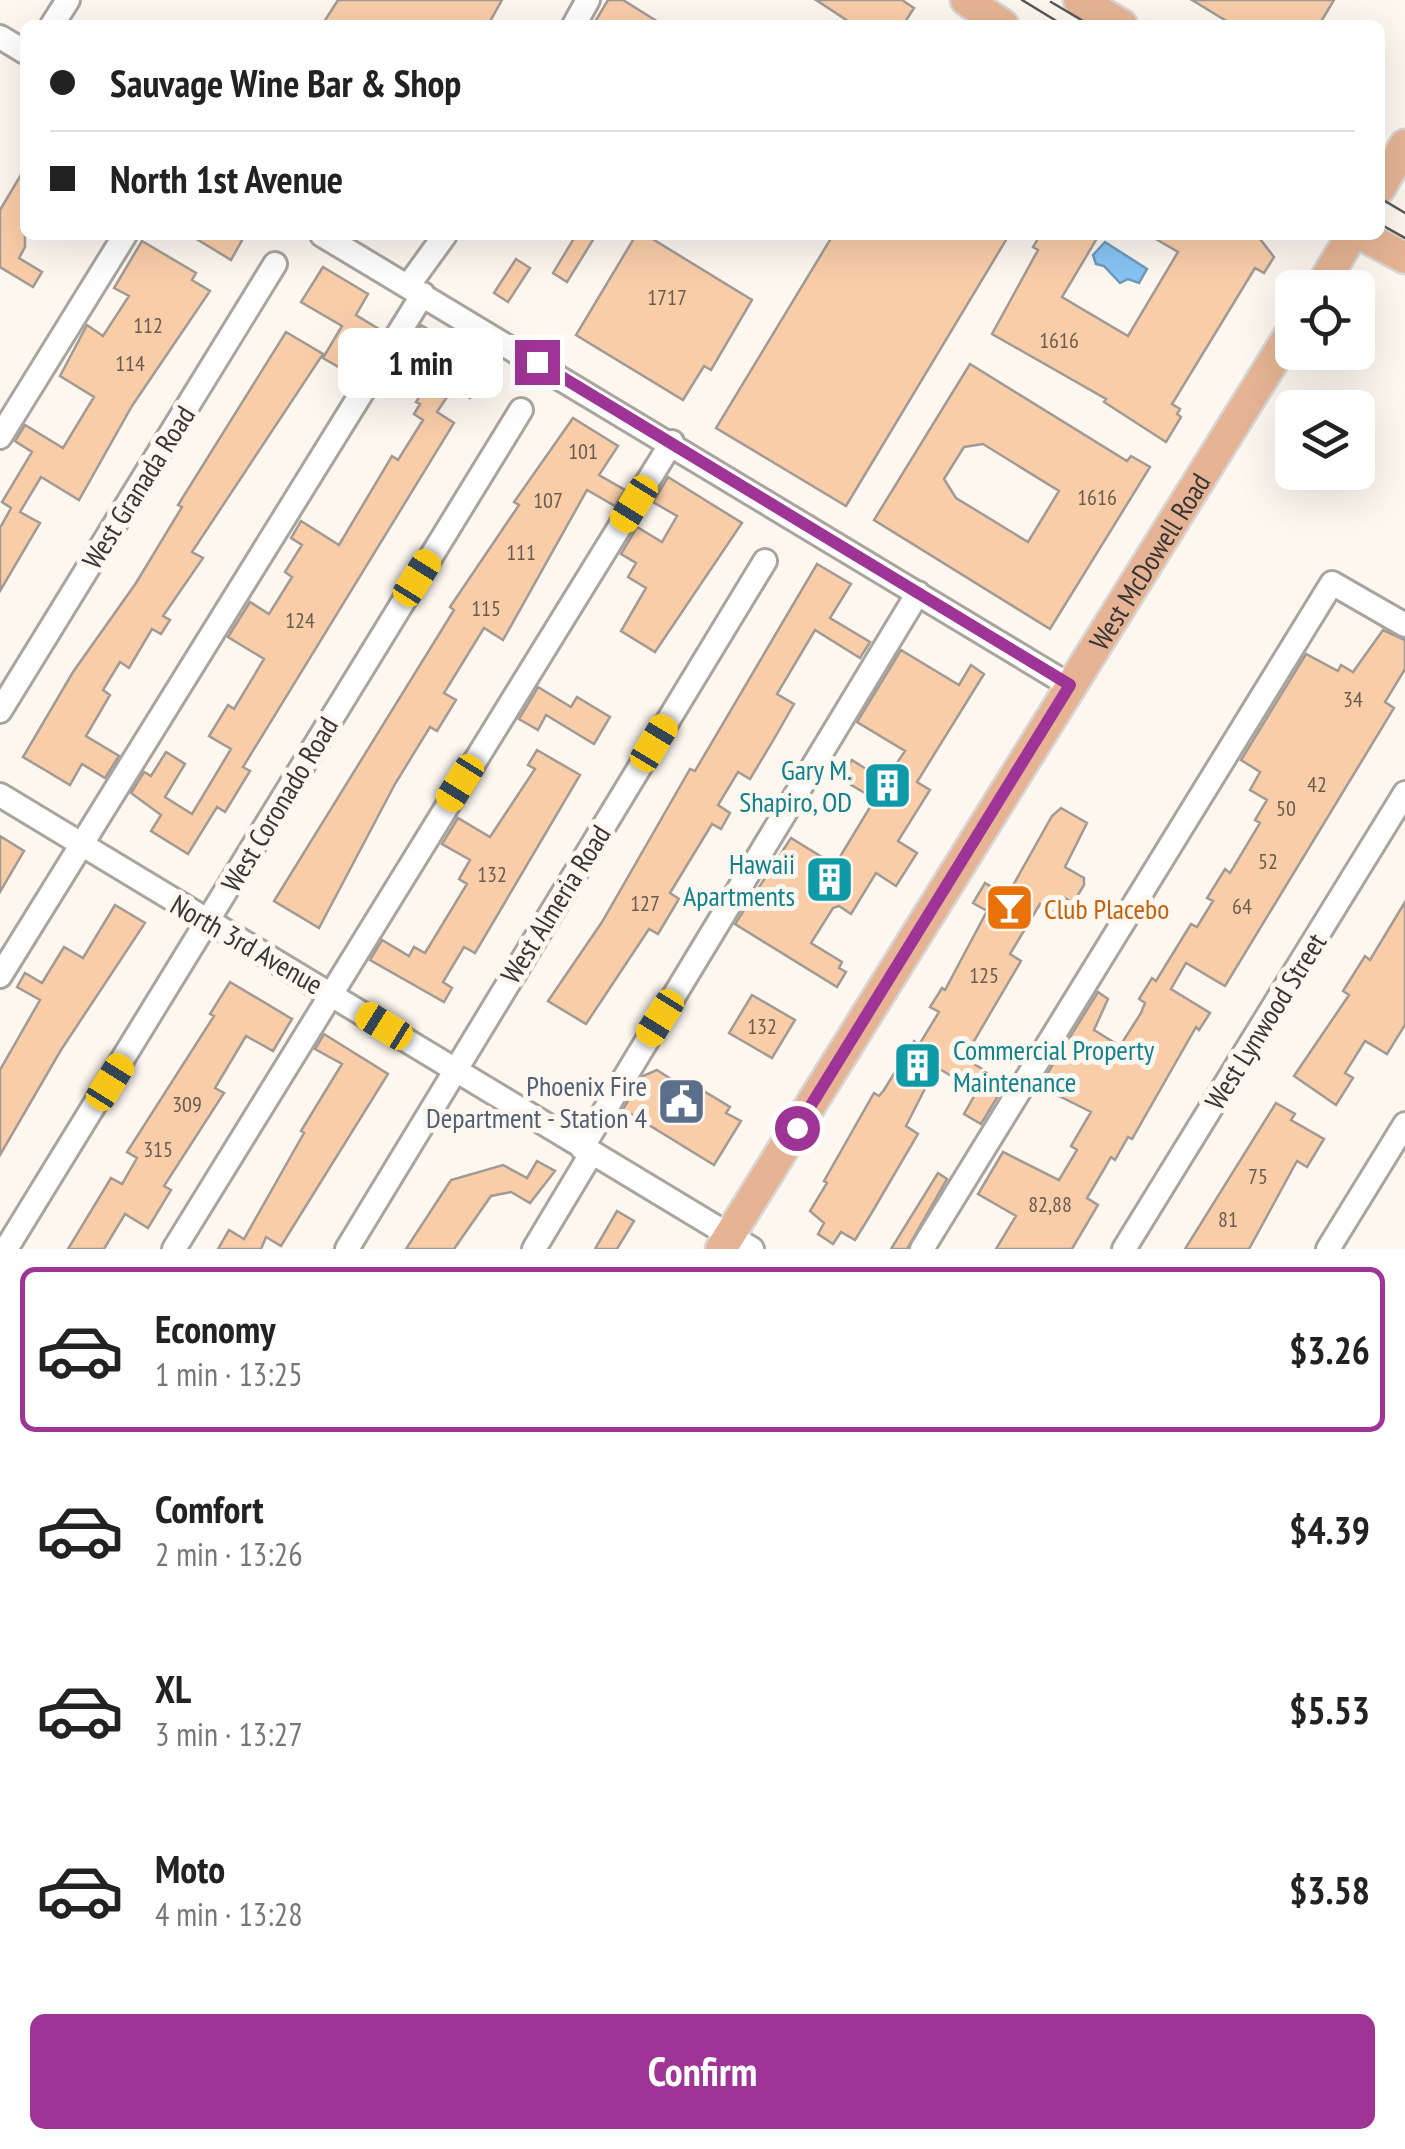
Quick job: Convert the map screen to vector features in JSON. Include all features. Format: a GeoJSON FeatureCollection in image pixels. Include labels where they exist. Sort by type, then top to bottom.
{"type":"FeatureCollection","features":[{"type":"Feature","properties":{"kind":"main road"},"geometry":{"type":"LineString","coordinates":[[966,0],[996,20]]}},
{"type":"Feature","properties":{"kind":"main road"},"geometry":{"type":"LineString","coordinates":[[1080,0],[1114,20]]}},
{"type":"Feature","properties":{"kind":"main road"},"geometry":{"type":"LineString","coordinates":[[1388,181],[1405,145]]}},
{"type":"Feature","properties":{"kind":"main road"},"geometry":{"type":"LineString","coordinates":[[1331,270],[1349,240]]}},
{"type":"Feature","properties":{"kind":"main road"},"geometry":{"type":"LineString","coordinates":[[1371,240],[1405,258]]}},
{"type":"Feature","properties":{"kind":"main road","name":"West McDowell Road"},"geometry":{"type":"LineString","coordinates":[[734,1245],[1070,685],[1275,358]]}},
{"type":"Feature","properties":{"kind":"street"},"geometry":{"type":"LineString","coordinates":[[0,437],[122,240]]}},
{"type":"Feature","properties":{"kind":"street"},"geometry":{"type":"LineString","coordinates":[[331,240],[1070,685]]}},
{"type":"Feature","properties":{"kind":"street"},"geometry":{"type":"LineString","coordinates":[[0,976],[416,290],[442,240]]}},
{"type":"Feature","properties":{"kind":"street","name":"West Granada Road"},"geometry":{"type":"LineString","coordinates":[[0,711],[275,264]]}},
{"type":"Feature","properties":{"kind":"street","name":"West Coronado Road"},"geometry":{"type":"LineString","coordinates":[[6,1249],[521,410]]}},
{"type":"Feature","properties":{"kind":"street"},"geometry":{"type":"LineString","coordinates":[[174,1249],[672,442]]}},
{"type":"Feature","properties":{"kind":"street","name":"West Almeria Road"},"geometry":{"type":"LineString","coordinates":[[346,1249],[765,561]]}},
{"type":"Feature","properties":{"kind":"street"},"geometry":{"type":"LineString","coordinates":[[922,1249],[1332,583],[1405,625]]}},
{"type":"Feature","properties":{"kind":"street"},"geometry":{"type":"LineString","coordinates":[[534,1249],[587,1151],[918,593]]}},
{"type":"Feature","properties":{"kind":"street","name":"West Lynwood Street"},"geometry":{"type":"LineString","coordinates":[[1124,1249],[1405,793]]}},
{"type":"Feature","properties":{"kind":"street","name":"North 3rd Avenue"},"geometry":{"type":"LineString","coordinates":[[0,794],[332,994],[734,1245]]}},
{"type":"Feature","properties":{"kind":"street"},"geometry":{"type":"LineString","coordinates":[[1328,1249],[1405,1124]]}},
{"type":"Feature","properties":{"kind":"water"},"geometry":{"type":"Polygon","coordinates":[[[1105,242],[1147,269],[1139,283],[1128,279],[1120,283],[1104,266],[1096,264],[1093,255],[1105,242]]]}},
{"type":"Feature","properties":{"kind":"building"},"geometry":{"type":"Polygon","coordinates":[[[338,0],[502,0],[491,20],[325,20],[338,0]]]}},
{"type":"Feature","properties":{"kind":"building"},"geometry":{"type":"Polygon","coordinates":[[[608,0],[623,0],[655,20],[596,20],[608,0]]]}},
{"type":"Feature","properties":{"kind":"building"},"geometry":{"type":"Polygon","coordinates":[[[816,0],[902,0],[914,8],[906,20],[846,20],[816,0]]]}},
{"type":"Feature","properties":{"kind":"building"},"geometry":{"type":"Polygon","coordinates":[[[1192,0],[1334,0],[1322,20],[1225,20],[1192,0]]]}},
{"type":"Feature","properties":{"kind":"building"},"geometry":{"type":"Polygon","coordinates":[[[20,176],[20,240],[25,240],[25,247],[19,258],[42,272],[33,287],[0,267],[0,210],[20,176]]]}},
{"type":"Feature","properties":{"kind":"building"},"geometry":{"type":"Polygon","coordinates":[[[198,240],[242,240],[231,260],[198,240]]]}},
{"type":"Feature","properties":{"kind":"building"},"geometry":{"type":"Polygon","coordinates":[[[573,240],[593,240],[567,282],[553,273],[573,240]]]}},
{"type":"Feature","properties":{"kind":"building"},"geometry":{"type":"Polygon","coordinates":[[[633,240],[654,240],[752,300],[711,370],[704,366],[683,400],[576,335],[633,240]]]}},
{"type":"Feature","properties":{"kind":"building"},"geometry":{"type":"Polygon","coordinates":[[[830,240],[1006,240],[846,506],[716,428],[830,240]]]}},
{"type":"Feature","properties":{"kind":"building"},"geometry":{"type":"Polygon","coordinates":[[[1037,240],[1096,240],[1062,297],[1128,336],[1178,252],[1158,240],[1261,240],[1274,257],[1264,273],[1255,268],[1172,404],[1180,409],[1177,414],[1181,417],[1166,442],[1104,402],[1106,399],[992,334],[1038,250],[1033,247],[1037,240]]]}},
{"type":"Feature","properties":{"kind":"building"},"geometry":{"type":"Polygon","coordinates":[[[142,241],[196,273],[192,280],[210,291],[132,406],[79,500],[41,477],[20,512],[40,523],[0,591],[0,528],[11,508],[2,502],[32,452],[15,441],[25,425],[63,448],[94,397],[60,376],[87,325],[103,336],[129,296],[114,288],[142,241]]]}},
{"type":"Feature","properties":{"kind":"building"},"geometry":{"type":"Polygon","coordinates":[[[516,259],[530,268],[508,302],[494,293],[516,259]]]}},
{"type":"Feature","properties":{"kind":"building"},"geometry":{"type":"Polygon","coordinates":[[[323,267],[368,294],[356,315],[382,331],[368,354],[355,346],[342,369],[323,358],[342,326],[301,302],[323,267]]]}},
{"type":"Feature","properties":{"kind":"building"},"geometry":{"type":"Polygon","coordinates":[[[421,325],[473,356],[466,366],[483,376],[470,398],[453,388],[437,412],[454,423],[243,767],[250,771],[225,812],[217,807],[188,854],[151,831],[161,815],[131,793],[144,772],[151,776],[166,752],[185,764],[165,797],[192,814],[231,749],[209,736],[228,705],[234,709],[264,659],[228,637],[250,602],[269,614],[292,577],[285,572],[302,545],[291,538],[301,521],[339,545],[392,456],[398,460],[423,420],[414,414],[420,404],[416,402],[439,365],[409,346],[421,325]]]}},
{"type":"Feature","properties":{"kind":"building"},"geometry":{"type":"Polygon","coordinates":[[[286,332],[323,354],[192,552],[203,558],[163,616],[170,620],[161,634],[152,629],[129,668],[120,662],[103,690],[110,695],[86,736],[119,756],[105,778],[82,764],[70,785],[23,757],[73,672],[136,583],[182,507],[178,505],[286,332]]]}},
{"type":"Feature","properties":{"kind":"building"},"geometry":{"type":"Polygon","coordinates":[[[970,364],[1127,461],[1131,456],[1150,467],[1050,629],[874,520],[970,364]],[[983,444],[964,447],[944,479],[956,498],[1028,542],[1059,491],[983,444]]]}},
{"type":"Feature","properties":{"kind":"building"},"geometry":{"type":"Polygon","coordinates":[[[573,418],[618,446],[599,475],[625,490],[615,506],[587,490],[503,640],[484,628],[444,693],[456,700],[437,731],[430,727],[395,784],[319,928],[274,901],[454,610],[450,607],[519,505],[514,502],[573,418]]]}},
{"type":"Feature","properties":{"kind":"building"},"geometry":{"type":"Polygon","coordinates":[[[668,477],[742,523],[655,652],[621,631],[646,588],[628,577],[636,563],[621,554],[637,527],[662,542],[677,516],[653,502],[668,477]]]}},
{"type":"Feature","properties":{"kind":"building"},"geometry":{"type":"Polygon","coordinates":[[[817,564],[851,584],[830,618],[870,642],[860,658],[815,630],[777,694],[794,704],[774,739],[750,779],[738,772],[718,805],[730,813],[721,829],[712,824],[670,893],[679,899],[658,934],[649,929],[586,1024],[548,1001],[602,922],[690,769],[695,771],[817,564]]]}},
{"type":"Feature","properties":{"kind":"building"},"geometry":{"type":"Polygon","coordinates":[[[1383,630],[1405,640],[1405,669],[1385,702],[1394,708],[1225,986],[1186,963],[1171,989],[1210,1013],[1199,1030],[1196,1027],[1132,1139],[1128,1137],[1115,1160],[1111,1157],[1087,1198],[1098,1205],[1072,1249],[996,1249],[1016,1216],[978,1194],[1003,1152],[1059,1180],[1077,1150],[1071,1146],[1091,1112],[1041,1087],[1047,1074],[1098,992],[1108,999],[1094,1030],[1120,1046],[1141,1013],[1145,1003],[1139,999],[1152,978],[1156,981],[1191,924],[1197,927],[1213,901],[1207,898],[1225,869],[1230,873],[1260,823],[1255,820],[1267,800],[1250,790],[1260,772],[1241,760],[1306,654],[1338,671],[1341,665],[1353,672],[1383,630]]]}},
{"type":"Feature","properties":{"kind":"building"},"geometry":{"type":"Polygon","coordinates":[[[901,650],[959,685],[971,665],[984,674],[917,782],[930,790],[898,841],[917,853],[896,886],[876,873],[851,914],[839,906],[833,908],[811,943],[842,962],[839,968],[846,972],[837,987],[735,924],[791,838],[835,865],[875,799],[841,779],[852,760],[885,781],[905,751],[857,722],[901,650]]]}},
{"type":"Feature","properties":{"kind":"building"},"geometry":{"type":"Polygon","coordinates":[[[538,687],[571,707],[577,697],[610,717],[594,744],[546,715],[538,730],[519,719],[538,687]]]}},
{"type":"Feature","properties":{"kind":"building"},"geometry":{"type":"Polygon","coordinates":[[[537,750],[580,775],[475,953],[464,947],[443,982],[452,988],[444,1002],[370,960],[382,940],[409,956],[414,947],[425,953],[467,884],[459,879],[470,860],[442,844],[458,818],[490,837],[535,769],[528,765],[537,750]]]}},
{"type":"Feature","properties":{"kind":"building"},"geometry":{"type":"Polygon","coordinates":[[[1061,808],[1087,823],[1065,867],[1084,878],[1084,885],[1073,903],[1063,897],[1054,912],[1040,904],[1010,954],[1021,961],[964,1058],[989,1073],[982,1086],[998,1096],[981,1124],[964,1114],[977,1091],[936,1067],[906,1126],[918,1134],[855,1240],[841,1232],[833,1244],[818,1234],[824,1223],[810,1211],[827,1183],[824,1181],[874,1093],[879,1096],[884,1090],[914,1041],[919,1045],[939,1012],[930,1007],[942,988],[945,990],[987,911],[973,903],[985,883],[1007,896],[1052,816],[1061,808]]]}},
{"type":"Feature","properties":{"kind":"building"},"geometry":{"type":"Polygon","coordinates":[[[0,836],[24,851],[0,892],[0,836]]]}},
{"type":"Feature","properties":{"kind":"building"},"geometry":{"type":"Polygon","coordinates":[[[1405,902],[1405,1025],[1387,1054],[1365,1041],[1345,1073],[1353,1078],[1336,1105],[1294,1076],[1349,995],[1343,991],[1365,956],[1370,960],[1405,902]]]}},
{"type":"Feature","properties":{"kind":"building"},"geometry":{"type":"Polygon","coordinates":[[[115,905],[145,923],[61,1050],[0,1155],[0,1070],[40,1000],[17,987],[25,973],[42,983],[64,947],[83,958],[115,905]]]}},
{"type":"Feature","properties":{"kind":"building"},"geometry":{"type":"Polygon","coordinates":[[[230,982],[292,1019],[273,1051],[246,1036],[215,1088],[224,1093],[164,1186],[171,1190],[148,1228],[125,1214],[104,1249],[68,1249],[111,1178],[122,1184],[137,1158],[127,1152],[214,1016],[210,1014],[230,982]]]}},
{"type":"Feature","properties":{"kind":"building"},"geometry":{"type":"Polygon","coordinates":[[[752,995],[795,1020],[772,1058],[729,1033],[752,995]]]}},
{"type":"Feature","properties":{"kind":"building"},"geometry":{"type":"Polygon","coordinates":[[[324,1034],[388,1074],[281,1246],[266,1237],[261,1249],[218,1249],[229,1230],[244,1239],[304,1133],[301,1131],[342,1064],[315,1049],[324,1034]]]}},
{"type":"Feature","properties":{"kind":"building","name":"Phoenix Fire Department - Station 4"},"geometry":{"type":"Polygon","coordinates":[[[657,1070],[688,1090],[692,1084],[730,1107],[726,1113],[741,1121],[714,1165],[623,1109],[643,1076],[657,1070]]]}},
{"type":"Feature","properties":{"kind":"building"},"geometry":{"type":"Polygon","coordinates":[[[1276,1103],[1295,1114],[1291,1120],[1324,1139],[1307,1167],[1297,1161],[1249,1249],[1185,1249],[1276,1103]]]}},
{"type":"Feature","properties":{"kind":"building"},"geometry":{"type":"Polygon","coordinates":[[[537,1161],[555,1171],[530,1203],[511,1192],[491,1196],[454,1249],[406,1249],[451,1180],[503,1165],[527,1178],[537,1161]]]}},
{"type":"Feature","properties":{"kind":"building"},"geometry":{"type":"Polygon","coordinates":[[[938,1173],[947,1179],[907,1249],[891,1249],[938,1173]]]}},
{"type":"Feature","properties":{"kind":"building"},"geometry":{"type":"Polygon","coordinates":[[[617,1211],[634,1221],[617,1249],[595,1249],[617,1211]]]}},
{"type":"Feature","properties":{"kind":"tram line"},"geometry":{"type":"LineString","coordinates":[[1022,0],[1055,20]]}},
{"type":"Feature","properties":{"kind":"tram line"},"geometry":{"type":"LineString","coordinates":[[1051,2],[1082,20]]}},
{"type":"Feature","properties":{"kind":"tram line"},"geometry":{"type":"LineString","coordinates":[[1385,201],[1405,213]]}},
{"type":"Feature","properties":{"kind":"tram line"},"geometry":{"type":"LineString","coordinates":[[1385,227],[1405,238]]}},
{"type":"Feature","properties":{"kind":"place","name":"Gary M. Shapiro, OD"},"geometry":{"type":"Point","coordinates":[887,785]}},
{"type":"Feature","properties":{"kind":"place","name":"Hawaii Apartments"},"geometry":{"type":"Point","coordinates":[830,879]}},
{"type":"Feature","properties":{"kind":"place","name":"Club Placebo"},"geometry":{"type":"Point","coordinates":[1009,908]}},
{"type":"Feature","properties":{"kind":"place","name":"Commercial Property Maintenance"},"geometry":{"type":"Point","coordinates":[918,1065]}},
{"type":"Feature","properties":{"kind":"place","name":"Phoenix Fire Department - Station 4"},"geometry":{"type":"Point","coordinates":[682,1101]}},
{"type":"Feature","properties":{"kind":"route"},"geometry":{"type":"LineString","coordinates":[[537,362],[1070,685],[797,1128]]}}]}
